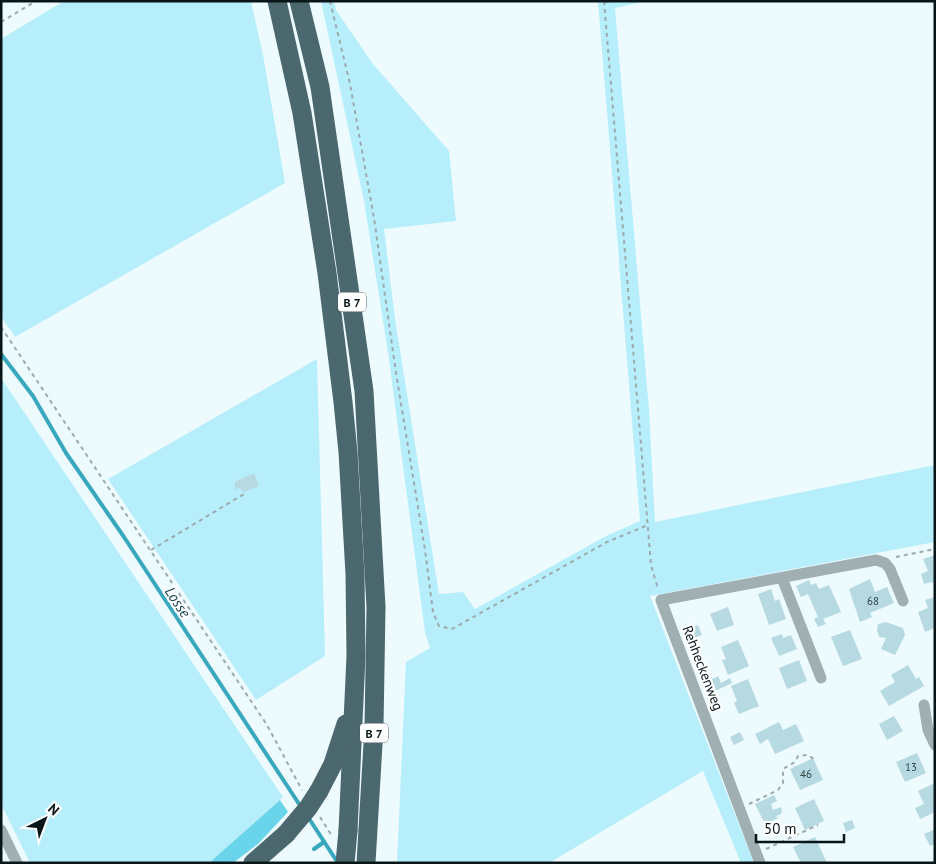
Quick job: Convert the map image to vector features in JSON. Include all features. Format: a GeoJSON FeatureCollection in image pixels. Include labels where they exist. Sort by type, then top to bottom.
{"type":"FeatureCollection","features":[{"type":"Feature","properties":{"kind":"highway","name":"B 7"},"geometry":{"type":"LineString","coordinates":[[276,1],[302,113],[327,273],[343,402],[354,549],[355,686],[341,835],[345,863]]}},
{"type":"Feature","properties":{"kind":"highway","name":"B 7"},"geometry":{"type":"LineString","coordinates":[[299,1],[320,86],[364,391],[376,607],[374,727],[366,861]]}},
{"type":"Feature","properties":{"kind":"highway"},"geometry":{"type":"LineString","coordinates":[[253,863],[286,834],[311,791],[333,764],[355,686]]}},
{"type":"Feature","properties":{"kind":"street"},"geometry":{"type":"LineString","coordinates":[[661,600],[876,560],[885,563],[890,569],[903,601]]}},
{"type":"Feature","properties":{"kind":"street"},"geometry":{"type":"LineString","coordinates":[[782,578],[821,678]]}},
{"type":"Feature","properties":{"kind":"street","name":"Rehheckenweg"},"geometry":{"type":"LineString","coordinates":[[661,600],[760,863]]}},
{"type":"Feature","properties":{"kind":"street"},"geometry":{"type":"LineString","coordinates":[[924,705],[928,730],[935,745]]}},
{"type":"Feature","properties":{"kind":"street"},"geometry":{"type":"LineString","coordinates":[[1,830],[17,863]]}},
{"type":"Feature","properties":{"kind":"path"},"geometry":{"type":"LineString","coordinates":[[1,22],[36,1]]}},
{"type":"Feature","properties":{"kind":"path"},"geometry":{"type":"LineString","coordinates":[[330,1],[350,84],[374,218],[433,612],[439,626],[452,629],[607,542],[648,525]]}},
{"type":"Feature","properties":{"kind":"path"},"geometry":{"type":"LineString","coordinates":[[611,1],[604,2],[651,565],[661,600]]}},
{"type":"Feature","properties":{"kind":"path"},"geometry":{"type":"LineString","coordinates":[[1,327],[311,791]]}},
{"type":"Feature","properties":{"kind":"path"},"geometry":{"type":"LineString","coordinates":[[151,550],[244,494]]}},
{"type":"Feature","properties":{"kind":"path"},"geometry":{"type":"LineString","coordinates":[[876,560],[935,549]]}},
{"type":"Feature","properties":{"kind":"path"},"geometry":{"type":"LineString","coordinates":[[755,801],[778,790],[783,783],[783,769],[795,762],[798,756],[807,755],[816,760]]}},
{"type":"Feature","properties":{"kind":"path"},"geometry":{"type":"LineString","coordinates":[[319,815],[341,835]]}},
{"type":"Feature","properties":{"kind":"path"},"geometry":{"type":"LineString","coordinates":[[766,849],[818,825]]}},
{"type":"Feature","properties":{"kind":"shaded area"},"geometry":{"type":"Polygon","coordinates":[[[64,1],[251,1],[263,55],[285,183],[15,337],[1,316],[1,39],[64,1]]]}},
{"type":"Feature","properties":{"kind":"shaded area"},"geometry":{"type":"Polygon","coordinates":[[[321,1],[334,1],[336,10],[373,64],[449,151],[456,221],[384,229],[395,319],[439,594],[463,592],[475,609],[606,536],[640,521],[598,1],[646,1],[615,8],[649,410],[655,522],[935,465],[935,542],[650,596],[754,863],[741,863],[703,771],[549,863],[397,863],[406,662],[430,648],[425,632],[388,352],[364,201],[321,1]]]}},
{"type":"Feature","properties":{"kind":"shaded area"},"geometry":{"type":"Polygon","coordinates":[[[317,359],[325,656],[256,700],[108,479],[317,359]]]}},
{"type":"Feature","properties":{"kind":"shaded area"},"geometry":{"type":"Polygon","coordinates":[[[1,378],[283,797],[209,863],[30,863],[1,804],[1,378]]]}},
{"type":"Feature","properties":{"kind":"shaded area"},"geometry":{"type":"Polygon","coordinates":[[[280,800],[288,812],[258,844],[233,863],[209,863],[280,800]]]}},
{"type":"Feature","properties":{"kind":"building"},"geometry":{"type":"Polygon","coordinates":[[[254,473],[259,486],[244,492],[239,488],[235,490],[235,482],[254,473]]]}},
{"type":"Feature","properties":{"kind":"building"},"geometry":{"type":"Polygon","coordinates":[[[935,555],[935,582],[924,584],[921,574],[928,571],[923,559],[935,555]]]}},
{"type":"Feature","properties":{"kind":"building"},"geometry":{"type":"Polygon","coordinates":[[[870,579],[875,592],[887,587],[894,603],[870,613],[872,617],[860,622],[849,589],[870,579]]]}},
{"type":"Feature","properties":{"kind":"building"},"geometry":{"type":"Polygon","coordinates":[[[809,580],[811,585],[816,583],[819,589],[829,585],[841,612],[823,619],[826,624],[818,627],[814,619],[818,617],[808,594],[801,597],[796,586],[809,580]]]}},
{"type":"Feature","properties":{"kind":"building"},"geometry":{"type":"Polygon","coordinates":[[[771,589],[775,601],[779,599],[786,619],[769,625],[758,594],[771,589]]]}},
{"type":"Feature","properties":{"kind":"building"},"geometry":{"type":"Polygon","coordinates":[[[935,597],[935,628],[925,632],[918,612],[928,608],[925,600],[935,597]]]}},
{"type":"Feature","properties":{"kind":"building"},"geometry":{"type":"Polygon","coordinates":[[[728,607],[734,625],[717,631],[710,614],[728,607]]]}},
{"type":"Feature","properties":{"kind":"building"},"geometry":{"type":"Polygon","coordinates":[[[886,622],[903,628],[905,635],[895,655],[881,649],[886,638],[879,637],[878,624],[886,622]]]}},
{"type":"Feature","properties":{"kind":"building"},"geometry":{"type":"Polygon","coordinates":[[[698,625],[702,635],[690,640],[686,630],[698,625]]]}},
{"type":"Feature","properties":{"kind":"building"},"geometry":{"type":"Polygon","coordinates":[[[850,630],[862,659],[843,666],[831,637],[850,630]]]}},
{"type":"Feature","properties":{"kind":"building"},"geometry":{"type":"Polygon","coordinates":[[[782,634],[783,638],[791,635],[797,649],[779,656],[771,638],[782,634]]]}},
{"type":"Feature","properties":{"kind":"building"},"geometry":{"type":"Polygon","coordinates":[[[738,640],[749,666],[728,675],[722,660],[726,659],[721,647],[738,640]]]}},
{"type":"Feature","properties":{"kind":"building"},"geometry":{"type":"Polygon","coordinates":[[[799,660],[807,681],[787,689],[779,668],[799,660]]]}},
{"type":"Feature","properties":{"kind":"building"},"geometry":{"type":"Polygon","coordinates":[[[908,665],[916,679],[919,677],[924,686],[889,706],[880,691],[895,682],[891,675],[908,665]]]}},
{"type":"Feature","properties":{"kind":"building"},"geometry":{"type":"Polygon","coordinates":[[[718,676],[721,683],[730,678],[732,683],[713,692],[707,682],[718,676]]]}},
{"type":"Feature","properties":{"kind":"building"},"geometry":{"type":"Polygon","coordinates":[[[748,679],[759,706],[739,714],[734,703],[737,701],[731,686],[748,679]]]}},
{"type":"Feature","properties":{"kind":"building"},"geometry":{"type":"Polygon","coordinates":[[[894,716],[903,731],[887,740],[879,724],[894,716]]]}},
{"type":"Feature","properties":{"kind":"building"},"geometry":{"type":"Polygon","coordinates":[[[779,722],[783,730],[796,724],[804,741],[775,754],[768,739],[760,744],[755,734],[779,722]]]}},
{"type":"Feature","properties":{"kind":"building"},"geometry":{"type":"Polygon","coordinates":[[[740,732],[744,740],[734,745],[730,737],[740,732]]]}},
{"type":"Feature","properties":{"kind":"building"},"geometry":{"type":"Polygon","coordinates":[[[917,753],[926,773],[905,782],[896,762],[917,753]]]}},
{"type":"Feature","properties":{"kind":"building"},"geometry":{"type":"Polygon","coordinates":[[[813,758],[823,780],[800,790],[790,769],[813,758]]]}},
{"type":"Feature","properties":{"kind":"building"},"geometry":{"type":"Polygon","coordinates":[[[935,783],[935,812],[920,819],[915,808],[924,804],[918,791],[935,783]]]}},
{"type":"Feature","properties":{"kind":"building"},"geometry":{"type":"Polygon","coordinates":[[[774,795],[777,801],[771,804],[773,810],[781,807],[781,814],[776,816],[778,818],[765,824],[755,804],[774,795]]]}},
{"type":"Feature","properties":{"kind":"building"},"geometry":{"type":"Polygon","coordinates":[[[814,799],[824,821],[805,830],[795,808],[814,799]]]}},
{"type":"Feature","properties":{"kind":"building"},"geometry":{"type":"Polygon","coordinates":[[[852,820],[855,828],[846,832],[843,823],[852,820]]]}},
{"type":"Feature","properties":{"kind":"building"},"geometry":{"type":"Polygon","coordinates":[[[935,829],[935,844],[930,846],[924,834],[935,829]]]}},
{"type":"Feature","properties":{"kind":"building"},"geometry":{"type":"Polygon","coordinates":[[[815,837],[827,863],[801,863],[793,847],[815,837]]]}},
{"type":"Feature","properties":{"kind":"waterway","name":"Losse"},"geometry":{"type":"LineString","coordinates":[[1,354],[33,396],[66,453],[124,537],[301,807]]}},
{"type":"Feature","properties":{"kind":"waterway","name":"Losse"},"geometry":{"type":"LineString","coordinates":[[308,817],[338,863]]}},
{"type":"Feature","properties":{"kind":"waterway"},"geometry":{"type":"LineString","coordinates":[[314,849],[324,842]]}}]}
